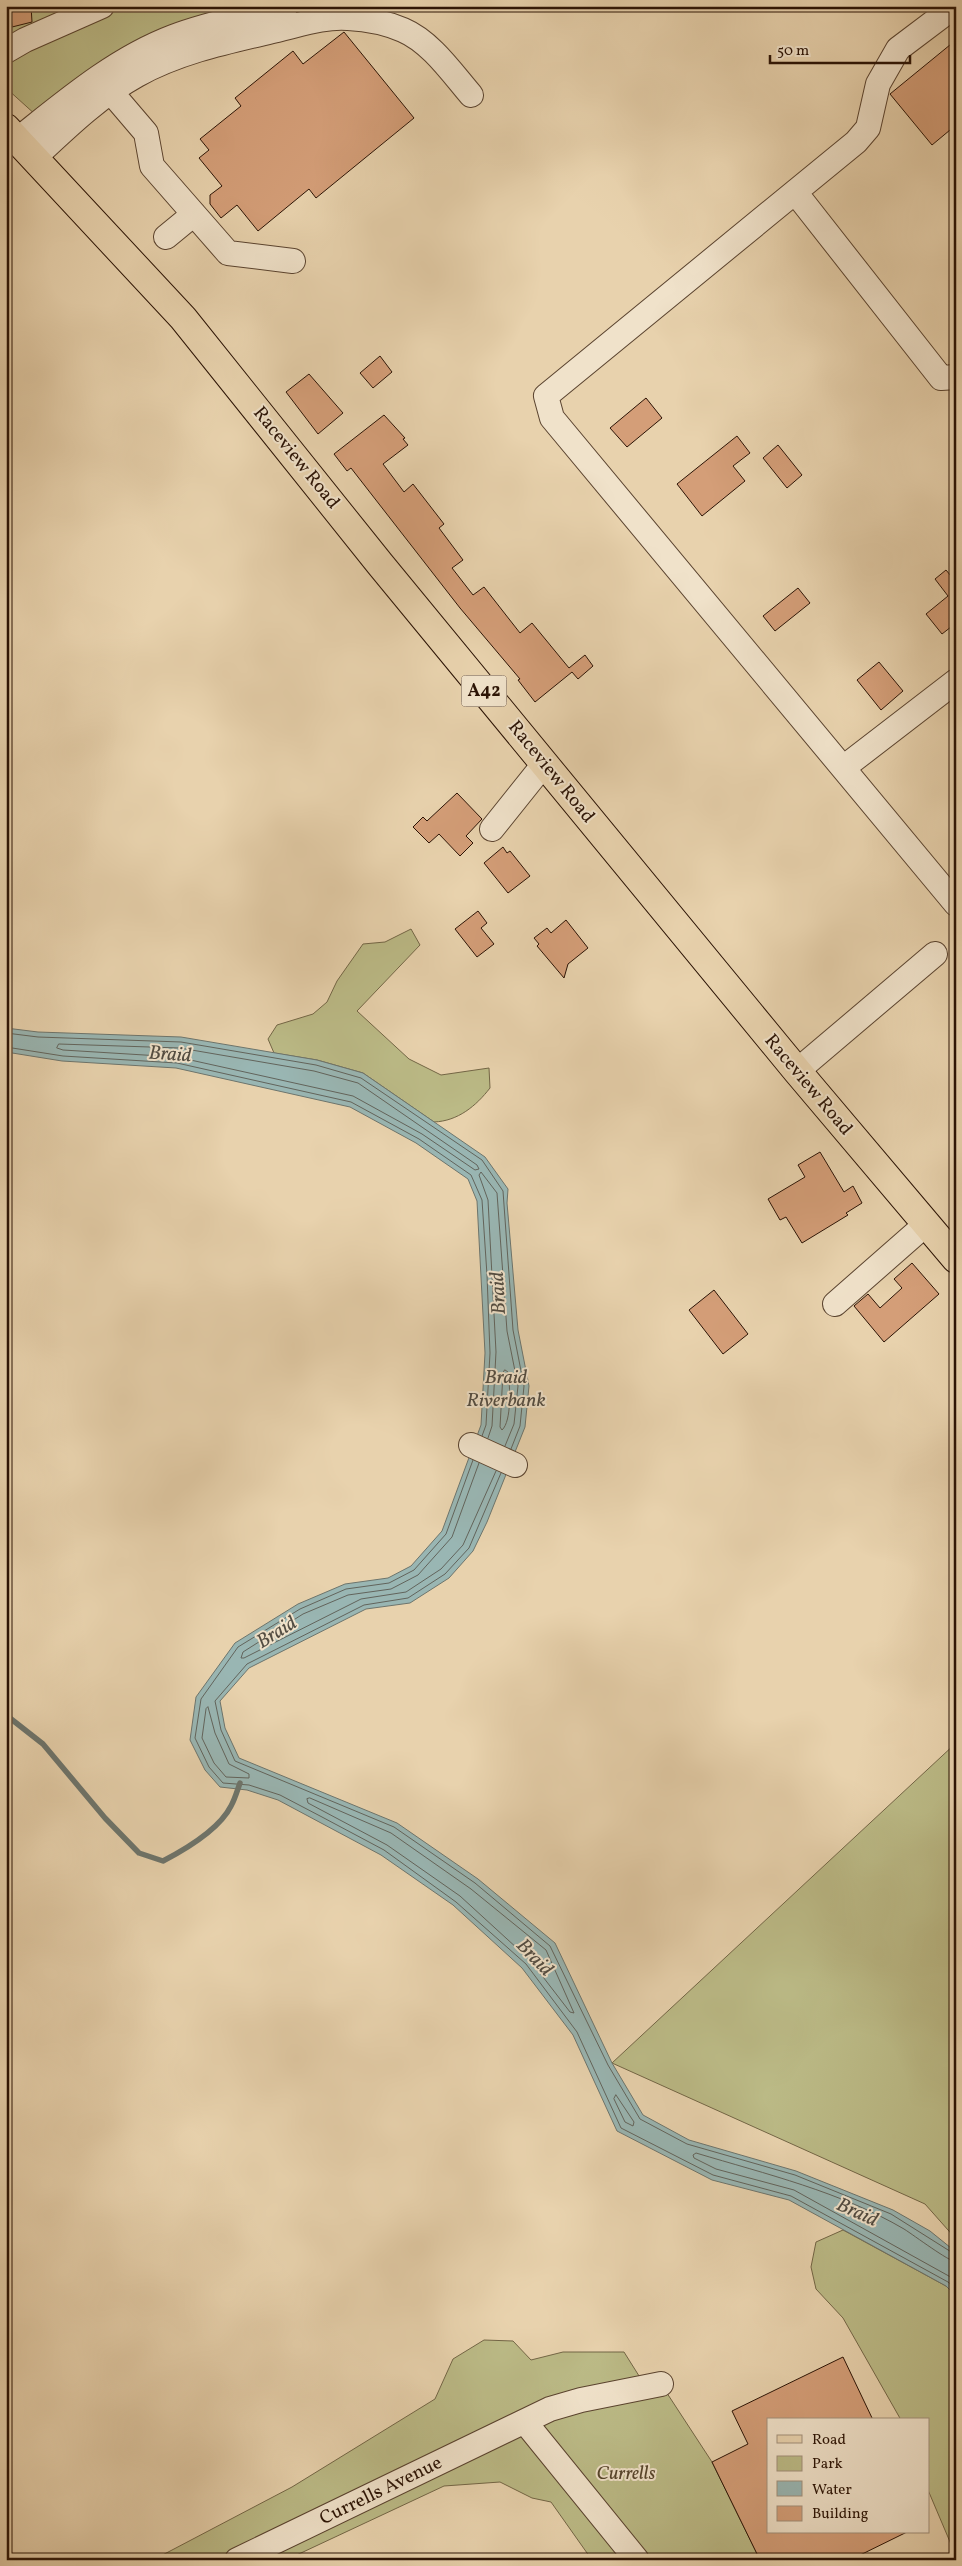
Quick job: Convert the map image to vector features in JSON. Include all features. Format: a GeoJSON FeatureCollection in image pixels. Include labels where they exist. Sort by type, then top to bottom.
{"type":"FeatureCollection","features":[{"type":"Feature","properties":{"kind":"main road","name":"Raceview Road"},"geometry":{"type":"LineString","coordinates":[[19,142],[183,318],[380,564],[797,1072],[925,1225],[956,1259]]}},
{"type":"Feature","properties":{"kind":"lane"},"geometry":{"type":"LineString","coordinates":[[6,51],[25,40],[102,6]]}},
{"type":"Feature","properties":{"kind":"lane"},"geometry":{"type":"LineString","coordinates":[[19,142],[77,92],[128,60],[172,37],[286,6]]}},
{"type":"Feature","properties":{"kind":"lane"},"geometry":{"type":"LineString","coordinates":[[955,6],[898,49],[878,84],[868,128],[856,142],[546,396],[552,418],[955,903]]}},
{"type":"Feature","properties":{"kind":"lane"},"geometry":{"type":"LineString","coordinates":[[19,142],[72,122],[137,75],[173,58],[220,44],[308,23],[347,18],[380,23],[405,30],[428,47],[472,95]]}},
{"type":"Feature","properties":{"kind":"lane"},"geometry":{"type":"LineString","coordinates":[[111,92],[146,133],[152,166],[228,253],[294,261]]}},
{"type":"Feature","properties":{"kind":"lane"},"geometry":{"type":"LineString","coordinates":[[794,192],[941,378],[956,377]]}},
{"type":"Feature","properties":{"kind":"lane"},"geometry":{"type":"LineString","coordinates":[[166,237],[194,214]]}},
{"type":"Feature","properties":{"kind":"lane"},"geometry":{"type":"LineString","coordinates":[[843,768],[956,681]]}},
{"type":"Feature","properties":{"kind":"lane"},"geometry":{"type":"LineString","coordinates":[[492,829],[544,764]]}},
{"type":"Feature","properties":{"kind":"lane"},"geometry":{"type":"LineString","coordinates":[[797,1072],[935,954]]}},
{"type":"Feature","properties":{"kind":"lane"},"geometry":{"type":"LineString","coordinates":[[835,1304],[925,1225]]}},
{"type":"Feature","properties":{"kind":"lane"},"geometry":{"type":"LineString","coordinates":[[471,1445],[515,1465]]}},
{"type":"Feature","properties":{"kind":"lane","name":"Currells Avenue"},"geometry":{"type":"LineString","coordinates":[[237,2560],[550,2409],[581,2400],[661,2384]]}},
{"type":"Feature","properties":{"kind":"lane"},"geometry":{"type":"LineString","coordinates":[[525,2422],[637,2560]]}},
{"type":"Feature","properties":{"kind":"green space"},"geometry":{"type":"Polygon","coordinates":[[[6,6],[253,6],[37,116],[6,88],[6,6]]]}},
{"type":"Feature","properties":{"kind":"green space"},"geometry":{"type":"Polygon","coordinates":[[[411,929],[420,945],[357,1011],[409,1059],[441,1075],[489,1068],[490,1088],[485,1095],[459,1116],[443,1121],[434,1122],[363,1073],[317,1060],[274,1053],[268,1039],[277,1025],[313,1014],[327,1002],[337,981],[363,944],[385,942],[411,929]]]}},
{"type":"Feature","properties":{"kind":"green space"},"geometry":{"type":"Polygon","coordinates":[[[956,1743],[956,2239],[925,2204],[612,2063],[956,1743]]]}},
{"type":"Feature","properties":{"kind":"green space"},"geometry":{"type":"Polygon","coordinates":[[[843,2230],[946,2286],[956,2296],[956,2556],[930,2495],[930,2418],[900,2418],[843,2318],[816,2289],[811,2267],[816,2242],[843,2230]]]}},
{"type":"Feature","properties":{"kind":"green space","name":"Currells"},"geometry":{"type":"Polygon","coordinates":[[[484,2340],[513,2341],[531,2360],[563,2352],[624,2352],[646,2387],[661,2384],[712,2462],[760,2560],[592,2560],[551,2502],[532,2498],[500,2482],[444,2486],[286,2560],[153,2560],[292,2487],[435,2399],[453,2359],[484,2340]]]}},
{"type":"Feature","properties":{"kind":"water","name":"Braid Riverbank"},"geometry":{"type":"Polygon","coordinates":[[[6,1028],[38,1032],[181,1037],[317,1060],[363,1073],[485,1157],[508,1189],[507,1203],[518,1330],[529,1386],[525,1427],[487,1522],[473,1551],[449,1578],[410,1603],[366,1609],[249,1668],[220,1701],[225,1728],[239,1758],[397,1823],[478,1879],[555,1943],[612,2063],[643,2115],[689,2140],[796,2171],[893,2210],[930,2231],[956,2252],[956,2296],[946,2286],[789,2200],[712,2180],[617,2131],[573,2035],[522,1968],[453,1905],[381,1855],[278,1800],[247,1790],[220,1787],[205,1770],[190,1740],[196,1697],[235,1643],[298,1604],[345,1584],[388,1578],[411,1566],[442,1531],[481,1425],[485,1353],[477,1201],[468,1179],[416,1143],[350,1107],[176,1068],[62,1061],[6,1052],[6,1028]]]}},
{"type":"Feature","properties":{"kind":"building"},"geometry":{"type":"Polygon","coordinates":[[[10,6],[31,6],[32,22],[12,27],[10,6]]]}},
{"type":"Feature","properties":{"kind":"building"},"geometry":{"type":"Polygon","coordinates":[[[344,32],[414,118],[316,198],[309,189],[258,231],[237,205],[221,218],[210,204],[210,195],[222,186],[199,158],[209,150],[200,139],[241,106],[235,98],[293,51],[303,64],[344,32]]]}},
{"type":"Feature","properties":{"kind":"building"},"geometry":{"type":"Polygon","coordinates":[[[956,40],[956,125],[932,145],[890,94],[956,40]]]}},
{"type":"Feature","properties":{"kind":"building"},"geometry":{"type":"Polygon","coordinates":[[[380,356],[392,372],[373,388],[360,373],[380,356]]]}},
{"type":"Feature","properties":{"kind":"building"},"geometry":{"type":"Polygon","coordinates":[[[309,374],[343,413],[318,434],[286,392],[309,374]]]}},
{"type":"Feature","properties":{"kind":"building"},"geometry":{"type":"Polygon","coordinates":[[[646,398],[662,418],[627,447],[610,428],[646,398]]]}},
{"type":"Feature","properties":{"kind":"building"},"geometry":{"type":"Polygon","coordinates":[[[384,415],[405,438],[403,439],[408,445],[383,464],[404,492],[413,484],[444,524],[439,528],[463,560],[452,568],[473,595],[484,587],[520,633],[532,623],[569,668],[585,655],[593,666],[578,679],[572,672],[535,702],[518,680],[520,679],[460,608],[351,468],[347,471],[334,454],[384,415]]]}},
{"type":"Feature","properties":{"kind":"building"},"geometry":{"type":"Polygon","coordinates":[[[737,436],[750,453],[733,466],[745,481],[702,516],[677,484],[737,436]]]}},
{"type":"Feature","properties":{"kind":"building"},"geometry":{"type":"Polygon","coordinates":[[[778,445],[802,475],[787,488],[763,458],[778,445]]]}},
{"type":"Feature","properties":{"kind":"building"},"geometry":{"type":"Polygon","coordinates":[[[946,570],[956,582],[956,623],[942,634],[926,614],[948,596],[935,579],[946,570]]]}},
{"type":"Feature","properties":{"kind":"building"},"geometry":{"type":"Polygon","coordinates":[[[798,588],[810,603],[775,631],[763,616],[798,588]]]}},
{"type":"Feature","properties":{"kind":"building"},"geometry":{"type":"Polygon","coordinates":[[[879,662],[903,691],[881,710],[857,680],[879,662]]]}},
{"type":"Feature","properties":{"kind":"building"},"geometry":{"type":"Polygon","coordinates":[[[457,793],[482,819],[466,836],[473,843],[460,856],[439,834],[429,843],[413,827],[423,817],[427,821],[457,793]]]}},
{"type":"Feature","properties":{"kind":"building"},"geometry":{"type":"Polygon","coordinates":[[[503,847],[507,853],[510,851],[530,876],[508,893],[484,863],[503,847]]]}},
{"type":"Feature","properties":{"kind":"building"},"geometry":{"type":"Polygon","coordinates":[[[478,911],[487,923],[481,928],[494,944],[477,957],[455,929],[478,911]]]}},
{"type":"Feature","properties":{"kind":"building"},"geometry":{"type":"Polygon","coordinates":[[[566,920],[588,948],[568,964],[564,978],[537,946],[539,944],[534,938],[547,928],[551,933],[566,920]]]}},
{"type":"Feature","properties":{"kind":"building"},"geometry":{"type":"Polygon","coordinates":[[[820,1152],[844,1192],[853,1186],[862,1203],[846,1213],[848,1215],[802,1243],[786,1217],[780,1220],[768,1199],[805,1177],[798,1165],[820,1152]]]}},
{"type":"Feature","properties":{"kind":"building"},"geometry":{"type":"Polygon","coordinates":[[[912,1263],[939,1294],[884,1342],[854,1306],[868,1294],[880,1308],[902,1288],[894,1279],[912,1263]]]}},
{"type":"Feature","properties":{"kind":"building"},"geometry":{"type":"Polygon","coordinates":[[[714,1290],[748,1334],[723,1354],[689,1310],[714,1290]]]}},
{"type":"Feature","properties":{"kind":"building"},"geometry":{"type":"Polygon","coordinates":[[[843,2357],[872,2418],[767,2418],[767,2534],[903,2534],[850,2560],[760,2560],[712,2462],[748,2444],[732,2411],[843,2357]]]}},
{"type":"Feature","properties":{"kind":"waterway"},"geometry":{"type":"LineString","coordinates":[[6,1715],[43,1744],[105,1818],[139,1853],[163,1861],[191,1845],[219,1823],[231,1806],[240,1783]]}},
{"type":"Feature","properties":{"kind":"water label","name":"Braid"},"geometry":{"type":"Point","coordinates":[170,1055]}},
{"type":"Feature","properties":{"kind":"water label","name":"Braid"},"geometry":{"type":"Point","coordinates":[499,1293]}},
{"type":"Feature","properties":{"kind":"water label","name":"Braid"},"geometry":{"type":"Point","coordinates":[277,1633]}},
{"type":"Feature","properties":{"kind":"water label","name":"Braid"},"geometry":{"type":"Point","coordinates":[534,1958]}},
{"type":"Feature","properties":{"kind":"water label","name":"Braid"},"geometry":{"type":"Point","coordinates":[857,2213]}}]}
